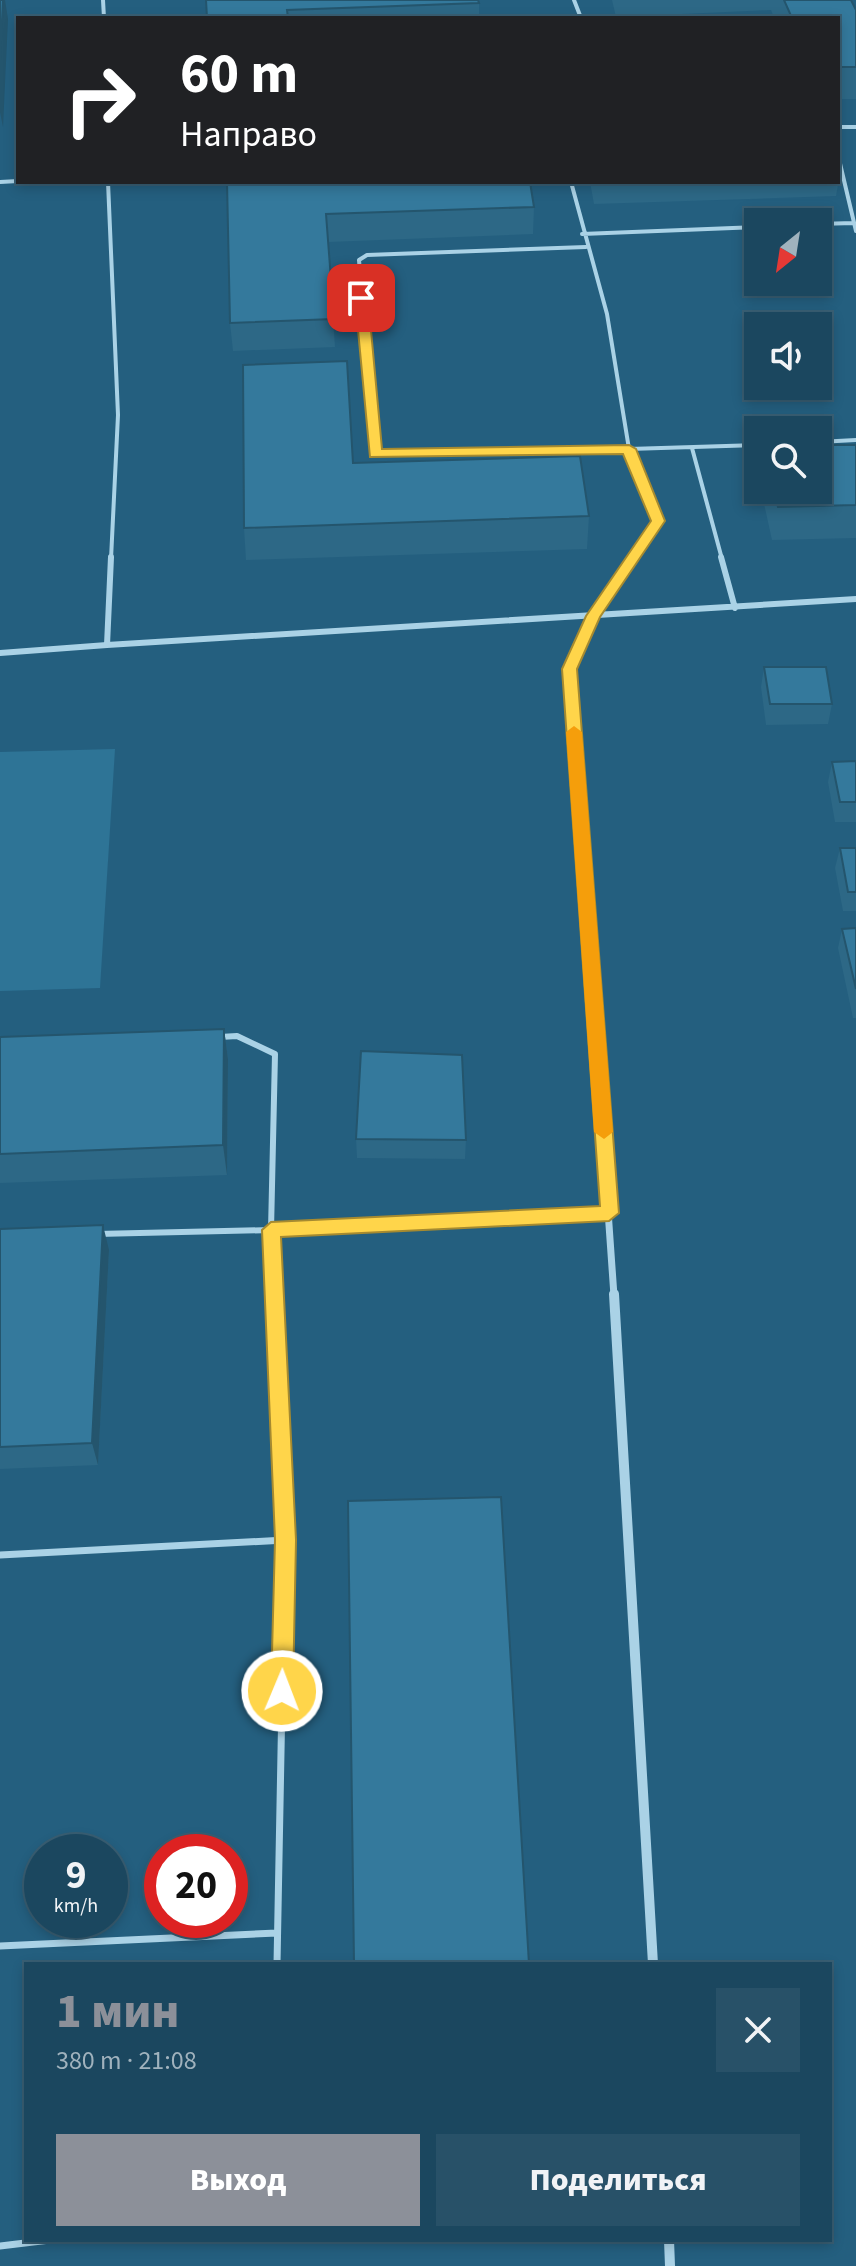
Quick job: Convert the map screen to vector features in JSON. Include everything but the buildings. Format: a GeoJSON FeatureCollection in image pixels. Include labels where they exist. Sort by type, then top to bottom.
{"type":"FeatureCollection","features":[{"type":"Feature","properties":{"kind":"street"},"geometry":{"type":"LineString","coordinates":[[593,616],[570,669],[609,1213],[653,1962]]}},
{"type":"Feature","properties":{"kind":"street"},"geometry":{"type":"LineString","coordinates":[[669,2242],[670,2266]]}},
{"type":"Feature","properties":{"kind":"lane"},"geometry":{"type":"LineString","coordinates":[[840,164],[856,231]]}},
{"type":"Feature","properties":{"kind":"lane"},"geometry":{"type":"LineString","coordinates":[[107,645],[118,415],[108,184]]}},
{"type":"Feature","properties":{"kind":"lane"},"geometry":{"type":"LineString","coordinates":[[571,184],[582,234],[607,314],[629,449],[658,521],[593,616]]}},
{"type":"Feature","properties":{"kind":"lane"},"geometry":{"type":"LineString","coordinates":[[832,224],[853,223]]}},
{"type":"Feature","properties":{"kind":"lane"},"geometry":{"type":"LineString","coordinates":[[582,234],[744,228]]}},
{"type":"Feature","properties":{"kind":"lane"},"geometry":{"type":"LineString","coordinates":[[586,247],[367,255],[359,260],[375,454],[744,446]]}},
{"type":"Feature","properties":{"kind":"lane"},"geometry":{"type":"LineString","coordinates":[[832,441],[856,440]]}},
{"type":"Feature","properties":{"kind":"lane"},"geometry":{"type":"LineString","coordinates":[[692,448],[735,608]]}},
{"type":"Feature","properties":{"kind":"lane"},"geometry":{"type":"LineString","coordinates":[[0,653],[856,599]]}},
{"type":"Feature","properties":{"kind":"lane"},"geometry":{"type":"LineString","coordinates":[[206,1037],[237,1036],[275,1054],[271,1230],[285,1540],[277,1962]]}},
{"type":"Feature","properties":{"kind":"lane"},"geometry":{"type":"LineString","coordinates":[[80,1235],[271,1230],[609,1213]]}},
{"type":"Feature","properties":{"kind":"lane"},"geometry":{"type":"LineString","coordinates":[[0,1555],[285,1540]]}},
{"type":"Feature","properties":{"kind":"lane"},"geometry":{"type":"LineString","coordinates":[[0,1946],[277,1933]]}},
{"type":"Feature","properties":{"kind":"lane"},"geometry":{"type":"LineString","coordinates":[[0,2246],[33,2242]]}},
{"type":"Feature","properties":{"kind":"shaded area"},"geometry":{"type":"Polygon","coordinates":[[[115,749],[100,988],[0,991],[0,752],[115,749]]]}},
{"type":"Feature","properties":{"kind":"slow traffic"},"geometry":{"type":"LineString","coordinates":[[574,732],[604,1132]]}},
{"type":"Feature","properties":{"kind":"route"},"geometry":{"type":"LineString","coordinates":[[282,1691],[285,1540],[271,1230],[609,1213],[570,669],[593,616],[658,521],[629,449],[375,454],[361,298]]}}]}
